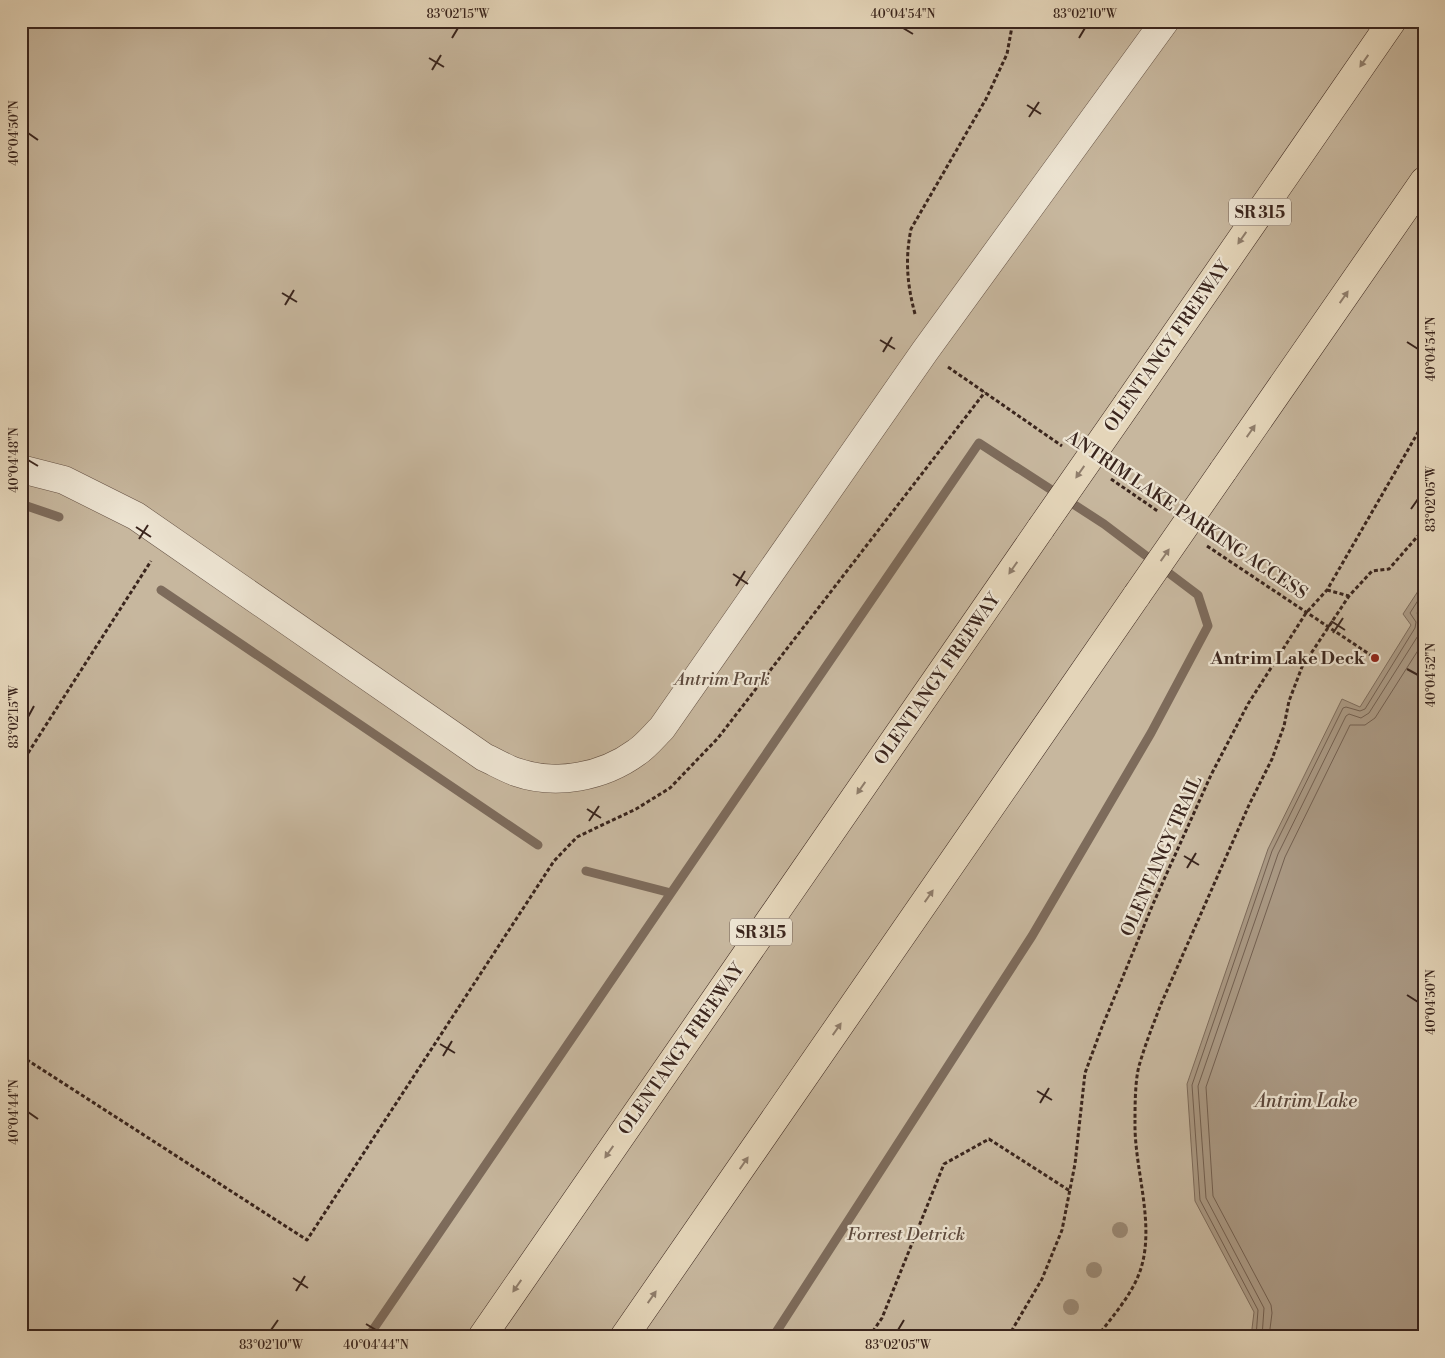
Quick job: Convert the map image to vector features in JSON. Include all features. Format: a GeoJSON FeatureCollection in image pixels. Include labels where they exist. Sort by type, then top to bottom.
{"type":"FeatureCollection","features":[{"type":"Feature","properties":{"kind":"highway","name":"OLENTANGY FREEWAY"},"geometry":{"type":"LineString","coordinates":[[482,1337],[1392,21]]}},
{"type":"Feature","properties":{"kind":"highway"},"geometry":{"type":"LineString","coordinates":[[624,1337],[1424,181]]}},
{"type":"Feature","properties":{"kind":"lane"},"geometry":{"type":"LineString","coordinates":[[21,469],[64,480],[136,516],[484,757],[517,772],[554,779],[578,777],[616,765],[639,752],[662,728],[925,352],[1165,21]]}},
{"type":"Feature","properties":{"kind":"path"},"geometry":{"type":"LineString","coordinates":[[925,352],[908,290],[907,249],[911,229],[986,99],[1007,54],[1013,21]]}},
{"type":"Feature","properties":{"kind":"path","name":"ANTRIM LAKE PARKING ACCESS"},"geometry":{"type":"LineString","coordinates":[[925,352],[1067,449]]}},
{"type":"Feature","properties":{"kind":"path"},"geometry":{"type":"LineString","coordinates":[[21,1056],[306,1240],[554,861],[577,837],[636,809],[670,788],[718,738],[985,392]]}},
{"type":"Feature","properties":{"kind":"path","name":"OLENTANGY TRAIL"},"geometry":{"type":"LineString","coordinates":[[1008,1337],[1042,1279],[1062,1230],[1075,1164],[1085,1073],[1153,904],[1211,775],[1248,704],[1306,613],[1327,590],[1424,422]]}},
{"type":"Feature","properties":{"kind":"path","name":"ANTRIM LAKE PARKING ACCESS"},"geometry":{"type":"LineString","coordinates":[[1108,477],[1164,516]]}},
{"type":"Feature","properties":{"kind":"path"},"geometry":{"type":"LineString","coordinates":[[1097,1337],[1122,1303],[1139,1273],[1144,1249],[1146,1225],[1135,1123],[1139,1068],[1148,1036],[1176,968],[1272,758],[1284,726],[1289,701],[1302,667],[1349,596],[1372,572],[1389,569],[1424,529]]}},
{"type":"Feature","properties":{"kind":"path"},"geometry":{"type":"LineString","coordinates":[[21,764],[166,538]]}},
{"type":"Feature","properties":{"kind":"path","name":"ANTRIM LAKE PARKING ACCESS"},"geometry":{"type":"LineString","coordinates":[[1204,543],[1375,658]]}},
{"type":"Feature","properties":{"kind":"path"},"geometry":{"type":"LineString","coordinates":[[1327,590],[1349,596]]}},
{"type":"Feature","properties":{"kind":"path"},"geometry":{"type":"LineString","coordinates":[[869,1337],[882,1318],[944,1164],[989,1139],[1070,1191]]}},
{"type":"Feature","properties":{"kind":"green space","name":"Antrim Park"},"geometry":{"type":"Polygon","coordinates":[[[21,21],[1424,21],[1424,1337],[21,1337],[21,21]]]}},
{"type":"Feature","properties":{"kind":"water","name":"Antrim Lake"},"geometry":{"type":"Polygon","coordinates":[[[1424,582],[1424,1337],[1251,1337],[1254,1312],[1195,1201],[1187,1084],[1268,849],[1342,699],[1360,707],[1411,625],[1403,614],[1424,582]]]}},
{"type":"Feature","properties":{"kind":"waterway"},"geometry":{"type":"LineString","coordinates":[[586,871],[671,893],[979,443],[1104,524],[1198,595],[1208,626],[1151,733],[1032,936],[773,1337]]}},
{"type":"Feature","properties":{"kind":"waterway"},"geometry":{"type":"LineString","coordinates":[[21,504],[59,517]]}},
{"type":"Feature","properties":{"kind":"waterway"},"geometry":{"type":"LineString","coordinates":[[161,590],[538,845]]}},
{"type":"Feature","properties":{"kind":"waterway"},"geometry":{"type":"LineString","coordinates":[[368,1337],[671,893]]}},
{"type":"Feature","properties":{"kind":"place","name":"Antrim Lake Deck"},"geometry":{"type":"Point","coordinates":[1375,658]}},
{"type":"Feature","properties":{"kind":"park label","name":"Forrest Detrick"},"geometry":{"type":"Point","coordinates":[906,1234]}}]}
